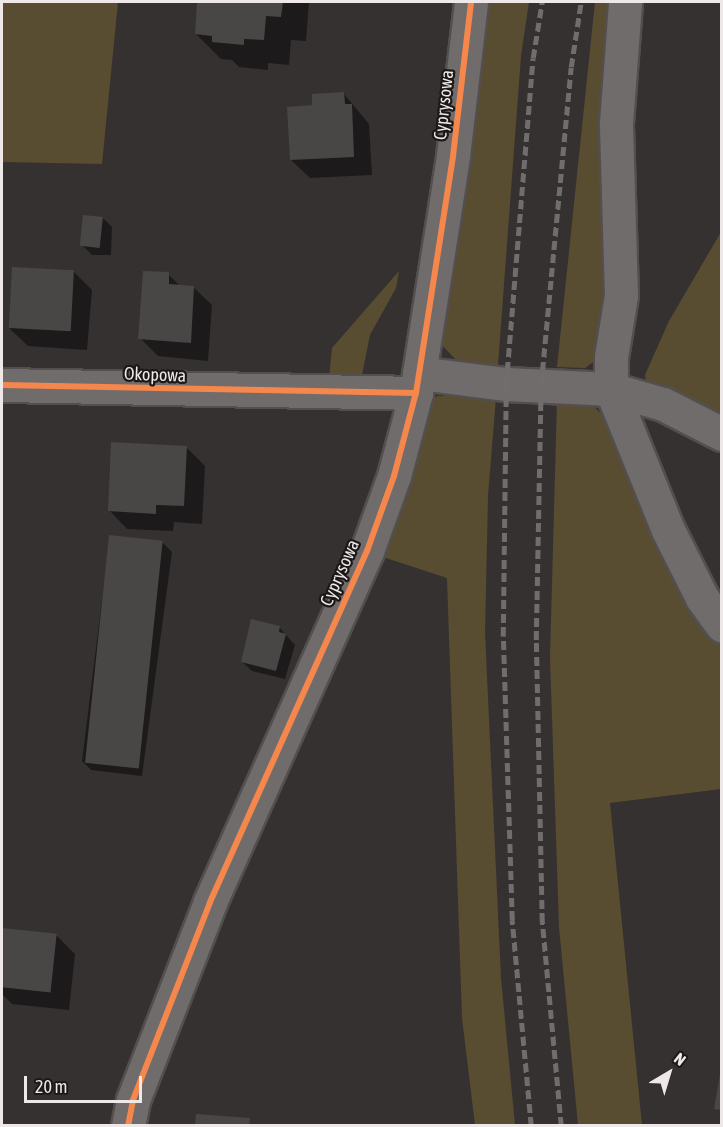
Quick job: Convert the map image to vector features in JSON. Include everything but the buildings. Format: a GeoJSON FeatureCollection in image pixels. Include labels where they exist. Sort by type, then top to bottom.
{"type":"FeatureCollection","features":[{"type":"Feature","properties":{"kind":"street","name":"Cyprysowa"},"geometry":{"type":"LineString","coordinates":[[128,1125],[133,1100],[210,902],[367,551],[394,476],[417,383],[453,156],[471,2]]}},
{"type":"Feature","properties":{"kind":"street"},"geometry":{"type":"LineString","coordinates":[[625,2],[616,123],[621,295],[611,357],[611,389],[668,530],[702,598],[722,626]]}},
{"type":"Feature","properties":{"kind":"street","name":"Okopowa"},"geometry":{"type":"LineString","coordinates":[[2,385],[417,383],[611,389],[663,405],[722,434]]}},
{"type":"Feature","properties":{"kind":"shaded area"},"geometry":{"type":"Polygon","coordinates":[[[2,2],[118,2],[102,164],[2,162],[2,2]]]}},
{"type":"Feature","properties":{"kind":"shaded area"},"geometry":{"type":"Polygon","coordinates":[[[487,2],[529,2],[521,56],[498,365],[457,361],[439,342],[470,155],[487,2]]]}},
{"type":"Feature","properties":{"kind":"shaded area"},"geometry":{"type":"Polygon","coordinates":[[[595,2],[613,2],[607,286],[596,360],[585,368],[557,367],[595,2]]]}},
{"type":"Feature","properties":{"kind":"shaded area"},"geometry":{"type":"Polygon","coordinates":[[[721,232],[721,425],[646,383],[645,375],[669,321],[721,232]]]}},
{"type":"Feature","properties":{"kind":"shaded area"},"geometry":{"type":"Polygon","coordinates":[[[399,271],[396,288],[370,335],[362,375],[356,384],[328,388],[332,348],[399,271]]]}},
{"type":"Feature","properties":{"kind":"shaded area"},"geometry":{"type":"Polygon","coordinates":[[[437,396],[496,397],[488,496],[485,633],[501,978],[515,1125],[475,1125],[462,1018],[447,578],[380,556],[427,405],[437,396]]]}},
{"type":"Feature","properties":{"kind":"shaded area"},"geometry":{"type":"Polygon","coordinates":[[[557,401],[592,405],[611,423],[689,601],[721,646],[721,789],[610,803],[642,1125],[578,1125],[559,927],[550,658],[557,401]]]}},
{"type":"Feature","properties":{"kind":"railway"},"geometry":{"type":"LineString","coordinates":[[531,1126],[512,920],[503,636],[506,384],[533,58],[542,2]]}},
{"type":"Feature","properties":{"kind":"railway"},"geometry":{"type":"LineString","coordinates":[[561,1126],[542,922],[536,640],[541,384],[571,67],[581,2]]}},
{"type":"Feature","properties":{"kind":"cycle path"},"geometry":{"type":"LineString","coordinates":[[128,1126],[133,1100],[210,902],[367,551],[394,476],[416,393],[453,156],[471,2]]}},
{"type":"Feature","properties":{"kind":"cycle path"},"geometry":{"type":"LineString","coordinates":[[2,385],[416,393]]}}]}
